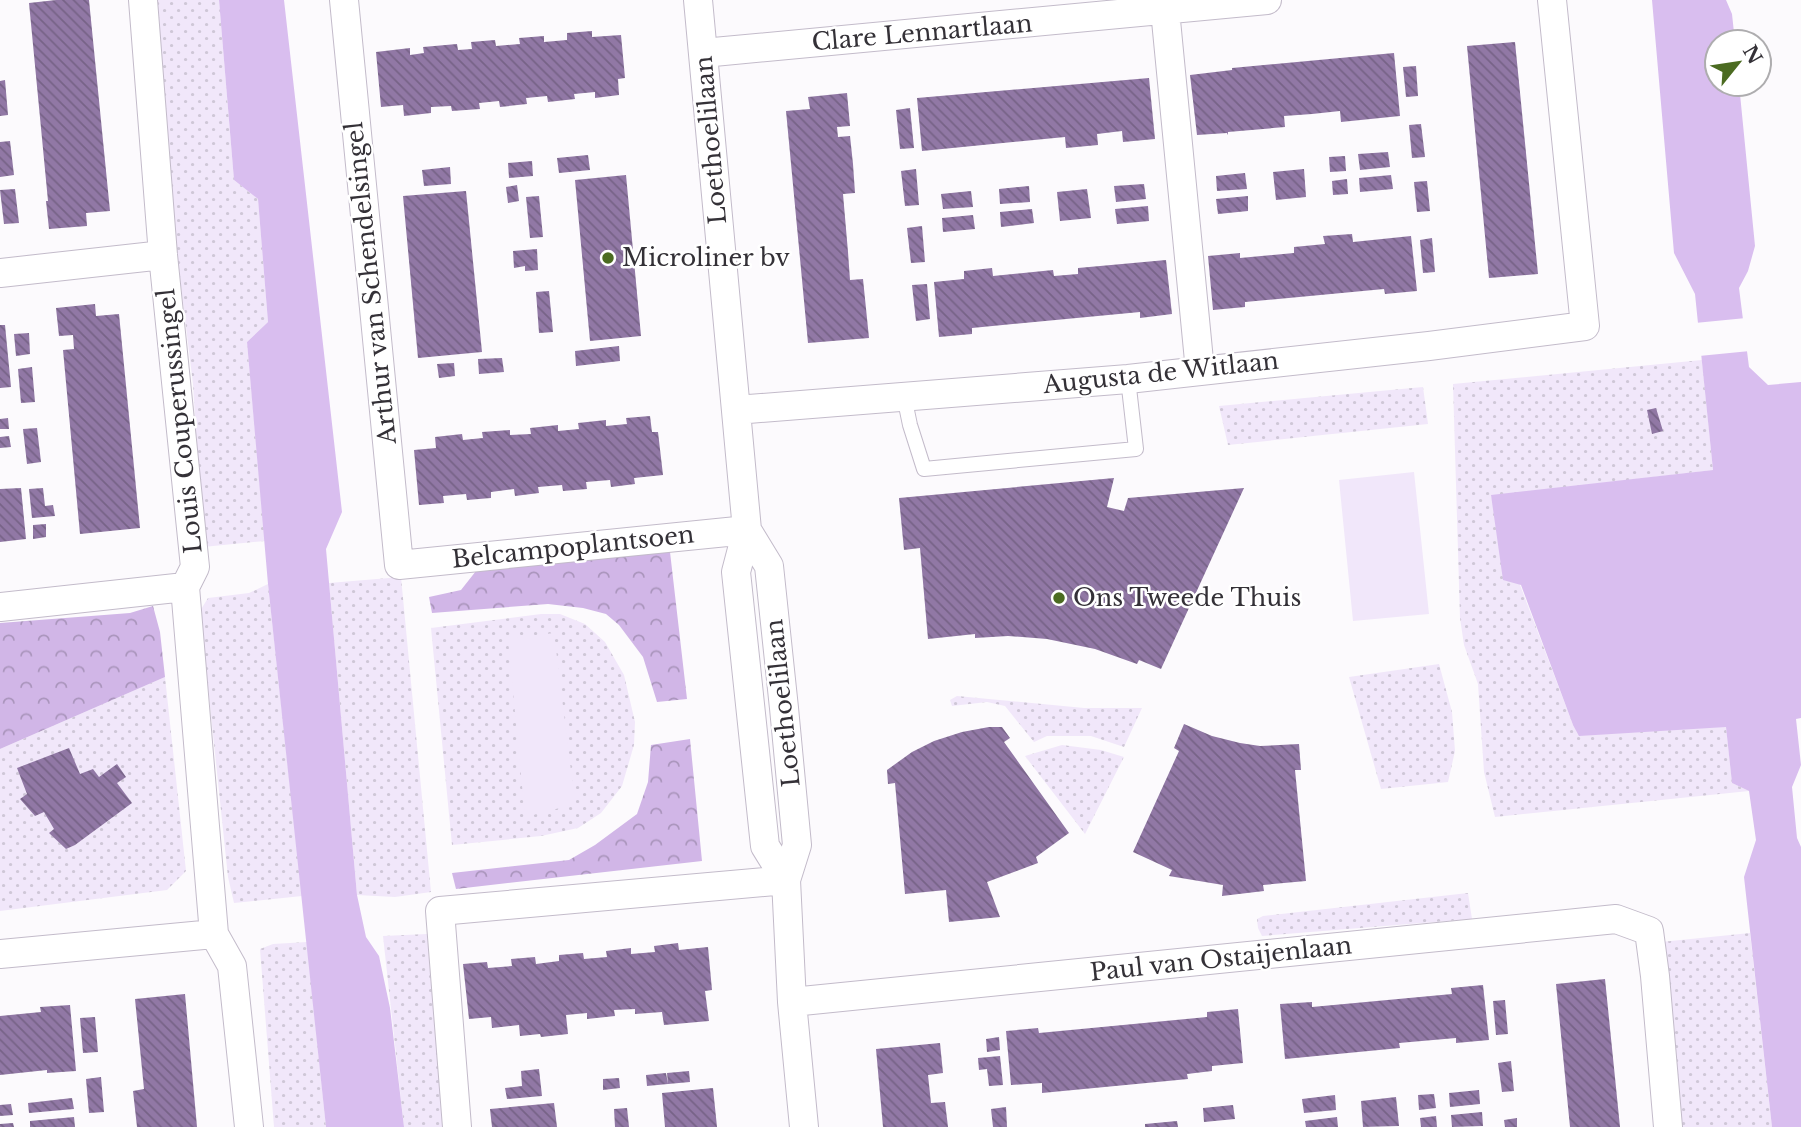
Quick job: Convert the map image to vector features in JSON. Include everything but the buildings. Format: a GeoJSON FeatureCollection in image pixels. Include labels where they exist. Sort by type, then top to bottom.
{"type":"FeatureCollection","features":[{"type":"Feature","properties":{"kind":"street","name":"Louis Couperussingel"},"geometry":{"type":"LineString","coordinates":[[143,0],[163,255],[195,567],[185,587],[214,934],[233,966],[249,1127]]}},
{"type":"Feature","properties":{"kind":"street","name":"Loethoelilaan"},"geometry":{"type":"LineString","coordinates":[[698,0],[747,530],[736,572],[765,846],[786,880],[792,1002],[804,1127]]}},
{"type":"Feature","properties":{"kind":"street","name":"Clare Lennartlaan"},"geometry":{"type":"LineString","coordinates":[[703,54],[1267,0]]}},
{"type":"Feature","properties":{"kind":"street","name":"Augusta de Witlaan"},"geometry":{"type":"LineString","coordinates":[[736,410],[1128,379],[1585,326],[1552,0]]}},
{"type":"Feature","properties":{"kind":"street","name":"Arthur van Schendelsingel"},"geometry":{"type":"LineString","coordinates":[[351,1],[399,565]]}},
{"type":"Feature","properties":{"kind":"street"},"geometry":{"type":"LineString","coordinates":[[1165,10],[1199,371]]}},
{"type":"Feature","properties":{"kind":"street"},"geometry":{"type":"LineString","coordinates":[[0,272],[163,255]]}},
{"type":"Feature","properties":{"kind":"street","name":"Belcampoplantsoen"},"geometry":{"type":"LineString","coordinates":[[399,565],[747,530]]}},
{"type":"Feature","properties":{"kind":"street"},"geometry":{"type":"LineString","coordinates":[[0,607],[185,587]]}},
{"type":"Feature","properties":{"kind":"street"},"geometry":{"type":"LineString","coordinates":[[457,1127],[440,911],[786,880]]}},
{"type":"Feature","properties":{"kind":"street","name":"Paul van Ostaijenlaan"},"geometry":{"type":"LineString","coordinates":[[792,1002],[1615,919],[1648,931],[1655,976],[1668,1127]]}},
{"type":"Feature","properties":{"kind":"street"},"geometry":{"type":"LineString","coordinates":[[0,954],[214,934]]}},
{"type":"Feature","properties":{"kind":"lane"},"geometry":{"type":"LineString","coordinates":[[904,396],[924,468],[1136,449],[1128,379]]}},
{"type":"Feature","properties":{"kind":"shaded area"},"geometry":{"type":"Polygon","coordinates":[[[146,0],[219,0],[234,180],[258,199],[268,322],[247,342],[265,541],[203,547],[193,384],[146,0]]]}},
{"type":"Feature","properties":{"kind":"shaded area"},"geometry":{"type":"Polygon","coordinates":[[[219,0],[284,0],[342,512],[326,549],[357,895],[366,937],[379,956],[390,1008],[404,1127],[326,1127],[268,584],[247,342],[268,322],[258,199],[234,180],[219,0]]]}},
{"type":"Feature","properties":{"kind":"shaded area"},"geometry":{"type":"Polygon","coordinates":[[[1652,0],[1726,0],[1732,14],[1734,28],[1703,28],[1703,98],[1740,98],[1755,246],[1748,271],[1739,288],[1749,367],[1768,385],[1801,382],[1801,718],[1796,719],[1801,765],[1792,787],[1797,838],[1801,847],[1801,1127],[1772,1127],[1744,877],[1756,840],[1749,791],[1732,783],[1726,727],[1579,736],[1521,585],[1503,580],[1491,495],[1713,470],[1695,294],[1674,253],[1652,0]]]}},
{"type":"Feature","properties":{"kind":"shaded area"},"geometry":{"type":"Polygon","coordinates":[[[1702,360],[1713,470],[1491,496],[1520,585],[1573,725],[1726,726],[1732,783],[1749,791],[1495,817],[1484,772],[1478,684],[1464,645],[1460,618],[1453,384],[1702,360]]]}},
{"type":"Feature","properties":{"kind":"shaded area"},"geometry":{"type":"Polygon","coordinates":[[[1423,387],[1428,424],[1228,445],[1219,406],[1423,387]]]}},
{"type":"Feature","properties":{"kind":"shaded area"},"geometry":{"type":"Polygon","coordinates":[[[1414,472],[1429,614],[1353,621],[1339,480],[1414,472]]]}},
{"type":"Feature","properties":{"kind":"shaded area"},"geometry":{"type":"Polygon","coordinates":[[[401,577],[431,892],[395,897],[357,895],[329,583],[401,577]]]}},
{"type":"Feature","properties":{"kind":"shaded area"},"geometry":{"type":"Polygon","coordinates":[[[268,584],[302,896],[234,903],[228,877],[200,611],[208,598],[249,593],[268,584]]]}},
{"type":"Feature","properties":{"kind":"shaded area"},"geometry":{"type":"Polygon","coordinates":[[[560,614],[585,624],[605,642],[624,675],[635,722],[634,745],[622,786],[601,813],[578,828],[541,836],[452,845],[431,628],[560,614]]]}},
{"type":"Feature","properties":{"kind":"shaded area"},"geometry":{"type":"Polygon","coordinates":[[[554,633],[575,804],[525,817],[508,639],[554,633]]]}},
{"type":"Feature","properties":{"kind":"shaded area"},"geometry":{"type":"Polygon","coordinates":[[[1439,664],[1452,712],[1455,751],[1448,782],[1381,789],[1349,677],[1439,664]]]}},
{"type":"Feature","properties":{"kind":"shaded area"},"geometry":{"type":"Polygon","coordinates":[[[165,677],[186,871],[167,890],[0,911],[0,749],[165,677]]]}},
{"type":"Feature","properties":{"kind":"shaded area"},"geometry":{"type":"Polygon","coordinates":[[[957,696],[1084,708],[1142,708],[1124,747],[1091,736],[1047,736],[1034,742],[1005,706],[987,702],[952,706],[950,700],[957,696]]]}},
{"type":"Feature","properties":{"kind":"shaded area"},"geometry":{"type":"Polygon","coordinates":[[[1062,745],[1101,750],[1124,757],[1085,834],[1025,756],[1062,745]]]}},
{"type":"Feature","properties":{"kind":"shaded area"},"geometry":{"type":"Polygon","coordinates":[[[1468,893],[1472,919],[1262,936],[1258,928],[1257,919],[1263,916],[1468,893]]]}},
{"type":"Feature","properties":{"kind":"shaded area"},"geometry":{"type":"Polygon","coordinates":[[[1750,933],[1772,1127],[1678,1127],[1661,942],[1750,933]]]}},
{"type":"Feature","properties":{"kind":"shaded area"},"geometry":{"type":"Polygon","coordinates":[[[427,934],[443,1127],[404,1127],[383,936],[427,934]]]}},
{"type":"Feature","properties":{"kind":"shaded area"},"geometry":{"type":"Polygon","coordinates":[[[307,942],[326,1127],[274,1127],[260,949],[273,944],[307,942]]]}},
{"type":"Feature","properties":{"kind":"green space"},"geometry":{"type":"Polygon","coordinates":[[[670,552],[687,699],[657,702],[643,657],[619,625],[606,614],[548,604],[432,613],[429,597],[461,590],[476,571],[670,552]]]}},
{"type":"Feature","properties":{"kind":"green space"},"geometry":{"type":"Polygon","coordinates":[[[153,606],[160,632],[165,677],[0,749],[0,623],[130,613],[153,606]]]}},
{"type":"Feature","properties":{"kind":"green space"},"geometry":{"type":"Polygon","coordinates":[[[690,739],[702,861],[456,889],[452,873],[569,860],[595,845],[637,814],[648,782],[651,745],[690,739]]]}},
{"type":"Feature","properties":{"kind":"pier"},"geometry":{"type":"Polygon","coordinates":[[[1746,318],[1750,351],[1699,356],[1695,323],[1746,318]]]}},
{"type":"Feature","properties":{"kind":"place","name":"Microliner bv"},"geometry":{"type":"Point","coordinates":[608,258]}},
{"type":"Feature","properties":{"kind":"place","name":"Ons Tweede Thuis"},"geometry":{"type":"Point","coordinates":[1059,598]}}]}
